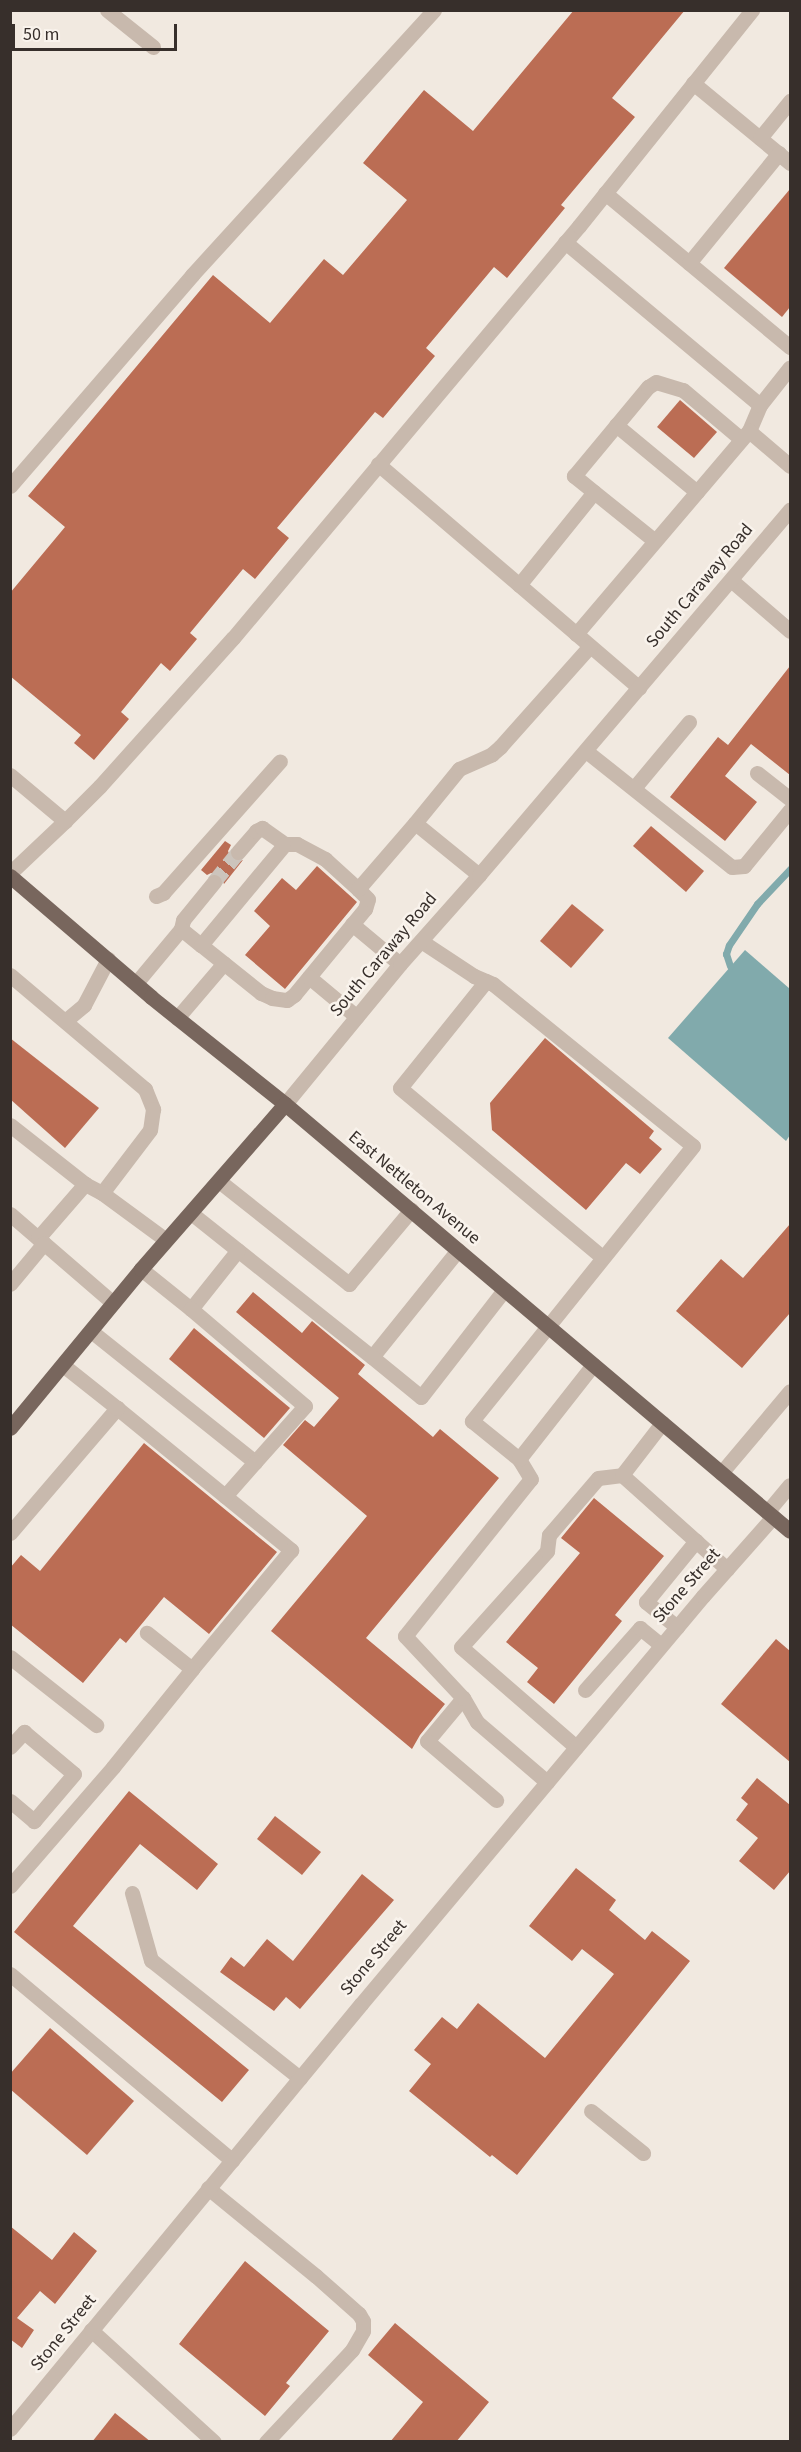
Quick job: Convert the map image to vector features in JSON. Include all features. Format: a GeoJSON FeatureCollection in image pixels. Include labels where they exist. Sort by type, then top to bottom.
{"type":"FeatureCollection","features":[{"type":"Feature","properties":{"kind":"main road","name":"East Nettleton Avenue"},"geometry":{"type":"LineString","coordinates":[[10,874],[177,1018],[285,1104],[790,1531]]}},
{"type":"Feature","properties":{"kind":"main road","name":"South Caraway Road"},"geometry":{"type":"LineString","coordinates":[[10,1428],[141,1269],[285,1104]]}},
{"type":"Feature","properties":{"kind":"street"},"geometry":{"type":"LineString","coordinates":[[107,10],[153,47]]}},
{"type":"Feature","properties":{"kind":"street"},"geometry":{"type":"LineString","coordinates":[[10,486],[192,275],[434,10]]}},
{"type":"Feature","properties":{"kind":"street"},"geometry":{"type":"LineString","coordinates":[[10,874],[100,786],[233,638],[565,242],[752,10]]}},
{"type":"Feature","properties":{"kind":"street"},"geometry":{"type":"LineString","coordinates":[[689,263],[785,158],[693,83]]}},
{"type":"Feature","properties":{"kind":"street"},"geometry":{"type":"LineString","coordinates":[[760,138],[790,101]]}},
{"type":"Feature","properties":{"kind":"street"},"geometry":{"type":"LineString","coordinates":[[605,193],[790,347]]}},
{"type":"Feature","properties":{"kind":"street"},"geometry":{"type":"LineString","coordinates":[[565,242],[760,405]]}},
{"type":"Feature","properties":{"kind":"street"},"geometry":{"type":"LineString","coordinates":[[576,634],[745,435],[760,405],[790,367]]}},
{"type":"Feature","properties":{"kind":"street"},"geometry":{"type":"LineString","coordinates":[[655,541],[574,476],[648,387],[656,382],[683,390],[790,466]]}},
{"type":"Feature","properties":{"kind":"street"},"geometry":{"type":"LineString","coordinates":[[616,424],[697,492]]}},
{"type":"Feature","properties":{"kind":"street"},"geometry":{"type":"LineString","coordinates":[[378,464],[639,688]]}},
{"type":"Feature","properties":{"kind":"street"},"geometry":{"type":"LineString","coordinates":[[519,585],[594,492]]}},
{"type":"Feature","properties":{"kind":"street","name":"South Caraway Road"},"geometry":{"type":"LineString","coordinates":[[285,1104],[400,964],[586,751],[790,510]]}},
{"type":"Feature","properties":{"kind":"street"},"geometry":{"type":"LineString","coordinates":[[730,580],[790,631]]}},
{"type":"Feature","properties":{"kind":"street"},"geometry":{"type":"LineString","coordinates":[[358,889],[459,770],[492,754],[500,747],[590,646]]}},
{"type":"Feature","properties":{"kind":"street"},"geometry":{"type":"LineString","coordinates":[[634,788],[689,723]]}},
{"type":"Feature","properties":{"kind":"street"},"geometry":{"type":"LineString","coordinates":[[586,751],[732,867],[744,866],[790,810]]}},
{"type":"Feature","properties":{"kind":"street"},"geometry":{"type":"LineString","coordinates":[[156,896],[164,893],[280,760]]}},
{"type":"Feature","properties":{"kind":"street"},"geometry":{"type":"LineString","coordinates":[[757,773],[790,799]]}},
{"type":"Feature","properties":{"kind":"street"},"geometry":{"type":"LineString","coordinates":[[10,775],[64,821]]}},
{"type":"Feature","properties":{"kind":"street"},"geometry":{"type":"LineString","coordinates":[[415,823],[479,875]]}},
{"type":"Feature","properties":{"kind":"street"},"geometry":{"type":"LineString","coordinates":[[181,929],[272,998],[287,1000],[309,977],[368,903],[368,899],[325,859],[297,844],[285,844],[262,828],[256,831],[238,852]]}},
{"type":"Feature","properties":{"kind":"street"},"geometry":{"type":"LineString","coordinates":[[201,945],[285,844]]}},
{"type":"Feature","properties":{"kind":"street"},"geometry":{"type":"LineString","coordinates":[[136,983],[181,929],[183,920],[214,882]]}},
{"type":"Feature","properties":{"kind":"street"},"geometry":{"type":"LineString","coordinates":[[352,924],[400,964]]}},
{"type":"Feature","properties":{"kind":"street"},"geometry":{"type":"LineString","coordinates":[[421,941],[493,984],[693,1146],[472,1420],[519,1459],[531,1479],[405,1636],[463,1698],[477,1722],[547,1782]]}},
{"type":"Feature","properties":{"kind":"street"},"geometry":{"type":"LineString","coordinates":[[65,1021],[84,1005],[108,959]]}},
{"type":"Feature","properties":{"kind":"street"},"geometry":{"type":"LineString","coordinates":[[177,1018],[224,963]]}},
{"type":"Feature","properties":{"kind":"street"},"geometry":{"type":"LineString","coordinates":[[10,975],[145,1089],[153,1109],[150,1130],[102,1193]]}},
{"type":"Feature","properties":{"kind":"street"},"geometry":{"type":"LineString","coordinates":[[309,977],[357,1017]]}},
{"type":"Feature","properties":{"kind":"street"},"geometry":{"type":"LineString","coordinates":[[486,981],[400,1088],[602,1257]]}},
{"type":"Feature","properties":{"kind":"street"},"geometry":{"type":"LineString","coordinates":[[10,1125],[85,1184],[102,1193],[166,1240]]}},
{"type":"Feature","properties":{"kind":"street"},"geometry":{"type":"LineString","coordinates":[[219,1181],[350,1284],[411,1210]]}},
{"type":"Feature","properties":{"kind":"street"},"geometry":{"type":"LineString","coordinates":[[10,1284],[85,1184]]}},
{"type":"Feature","properties":{"kind":"street"},"geometry":{"type":"LineString","coordinates":[[191,1213],[421,1397],[504,1290]]}},
{"type":"Feature","properties":{"kind":"street"},"geometry":{"type":"LineString","coordinates":[[10,1214],[113,1303]]}},
{"type":"Feature","properties":{"kind":"street"},"geometry":{"type":"LineString","coordinates":[[191,1309],[238,1250]]}},
{"type":"Feature","properties":{"kind":"street"},"geometry":{"type":"LineString","coordinates":[[372,1357],[458,1250]]}},
{"type":"Feature","properties":{"kind":"street"},"geometry":{"type":"LineString","coordinates":[[141,1269],[305,1406],[225,1496]]}},
{"type":"Feature","properties":{"kind":"street"},"geometry":{"type":"LineString","coordinates":[[91,1331],[255,1462]]}},
{"type":"Feature","properties":{"kind":"street"},"geometry":{"type":"LineString","coordinates":[[10,1886],[291,1550],[63,1365]]}},
{"type":"Feature","properties":{"kind":"street"},"geometry":{"type":"LineString","coordinates":[[519,1459],[593,1365]]}},
{"type":"Feature","properties":{"kind":"street"},"geometry":{"type":"LineString","coordinates":[[721,1473],[790,1391]]}},
{"type":"Feature","properties":{"kind":"street"},"geometry":{"type":"LineString","coordinates":[[10,1533],[117,1408]]}},
{"type":"Feature","properties":{"kind":"street"},"geometry":{"type":"LineString","coordinates":[[576,1747],[461,1647],[547,1551],[549,1535],[598,1478],[622,1475],[662,1423]]}},
{"type":"Feature","properties":{"kind":"street"},"geometry":{"type":"LineString","coordinates":[[622,1475],[727,1569]]}},
{"type":"Feature","properties":{"kind":"street","name":"Stone Street"},"geometry":{"type":"LineString","coordinates":[[10,2429],[208,2188],[727,1569],[770,1515],[790,1485]]}},
{"type":"Feature","properties":{"kind":"street"},"geometry":{"type":"LineString","coordinates":[[677,1627],[646,1602],[696,1541]]}},
{"type":"Feature","properties":{"kind":"street"},"geometry":{"type":"LineString","coordinates":[[585,1690],[640,1628],[654,1608]]}},
{"type":"Feature","properties":{"kind":"street"},"geometry":{"type":"LineString","coordinates":[[640,1628],[661,1645]]}},
{"type":"Feature","properties":{"kind":"street"},"geometry":{"type":"LineString","coordinates":[[147,1633],[192,1669]]}},
{"type":"Feature","properties":{"kind":"street"},"geometry":{"type":"LineString","coordinates":[[10,1657],[96,1725]]}},
{"type":"Feature","properties":{"kind":"street"},"geometry":{"type":"LineString","coordinates":[[463,1698],[427,1741],[496,1800]]}},
{"type":"Feature","properties":{"kind":"street"},"geometry":{"type":"LineString","coordinates":[[10,1747],[24,1732],[74,1774],[34,1821],[10,1802]]}},
{"type":"Feature","properties":{"kind":"street"},"geometry":{"type":"LineString","coordinates":[[56,1795],[75,1811]]}},
{"type":"Feature","properties":{"kind":"street"},"geometry":{"type":"LineString","coordinates":[[132,1893],[151,1960],[300,2078]]}},
{"type":"Feature","properties":{"kind":"street"},"geometry":{"type":"LineString","coordinates":[[10,1974],[232,2160]]}},
{"type":"Feature","properties":{"kind":"street"},"geometry":{"type":"LineString","coordinates":[[591,2111],[643,2153]]}},
{"type":"Feature","properties":{"kind":"street"},"geometry":{"type":"LineString","coordinates":[[208,2188],[316,2276],[359,2314],[363,2321],[363,2331],[352,2350],[266,2442]]}},
{"type":"Feature","properties":{"kind":"street"},"geometry":{"type":"LineString","coordinates":[[91,2330],[214,2442]]}},
{"type":"Feature","properties":{"kind":"water"},"geometry":{"type":"Polygon","coordinates":[[[745,950],[790,989],[790,1135],[786,1141],[668,1038],[745,950]]]}},
{"type":"Feature","properties":{"kind":"building"},"geometry":{"type":"Polygon","coordinates":[[[574,10],[685,10],[612,98],[635,117],[561,205],[565,208],[507,278],[494,267],[426,348],[435,356],[383,418],[375,412],[277,528],[289,538],[255,579],[243,569],[190,633],[197,639],[170,671],[161,663],[121,712],[129,719],[94,760],[74,743],[81,735],[10,676],[10,593],[65,527],[28,496],[213,275],[270,323],[324,259],[343,275],[407,200],[363,163],[424,90],[473,131],[574,10]]]}},
{"type":"Feature","properties":{"kind":"building"},"geometry":{"type":"Polygon","coordinates":[[[790,189],[790,307],[782,317],[724,268],[790,189]]]}},
{"type":"Feature","properties":{"kind":"building"},"geometry":{"type":"Polygon","coordinates":[[[680,400],[717,432],[694,458],[657,427],[680,400]]]}},
{"type":"Feature","properties":{"kind":"building"},"geometry":{"type":"Polygon","coordinates":[[[790,666],[790,775],[751,744],[725,776],[757,802],[725,841],[670,797],[718,737],[728,745],[790,666]]]}},
{"type":"Feature","properties":{"kind":"building"},"geometry":{"type":"Polygon","coordinates":[[[651,826],[704,871],[686,892],[633,846],[651,826]]]}},
{"type":"Feature","properties":{"kind":"building"},"geometry":{"type":"Polygon","coordinates":[[[225,841],[231,845],[228,851],[231,859],[237,862],[243,860],[224,884],[220,874],[207,875],[201,870],[225,841]]]}},
{"type":"Feature","properties":{"kind":"building"},"geometry":{"type":"Polygon","coordinates":[[[317,866],[357,902],[285,989],[245,955],[270,926],[254,911],[282,878],[296,890],[317,866]]]}},
{"type":"Feature","properties":{"kind":"building"},"geometry":{"type":"Polygon","coordinates":[[[572,904],[604,930],[571,968],[540,941],[572,904]]]}},
{"type":"Feature","properties":{"kind":"building"},"geometry":{"type":"Polygon","coordinates":[[[10,1038],[99,1108],[65,1148],[10,1099],[10,1038]]]}},
{"type":"Feature","properties":{"kind":"building"},"geometry":{"type":"Polygon","coordinates":[[[545,1038],[654,1131],[649,1138],[662,1149],[640,1174],[626,1163],[586,1210],[492,1130],[490,1103],[545,1038]]]}},
{"type":"Feature","properties":{"kind":"building"},"geometry":{"type":"Polygon","coordinates":[[[790,1224],[790,1313],[742,1368],[676,1311],[721,1259],[743,1278],[790,1224]]]}},
{"type":"Feature","properties":{"kind":"building"},"geometry":{"type":"Polygon","coordinates":[[[253,1292],[302,1333],[312,1321],[365,1365],[358,1374],[433,1437],[440,1429],[499,1478],[366,1638],[445,1704],[420,1735],[412,1749],[271,1631],[367,1516],[283,1445],[305,1420],[314,1427],[339,1398],[236,1312],[253,1292]]]}},
{"type":"Feature","properties":{"kind":"building"},"geometry":{"type":"Polygon","coordinates":[[[194,1328],[290,1408],[264,1438],[169,1359],[194,1328]]]}},
{"type":"Feature","properties":{"kind":"building"},"geometry":{"type":"Polygon","coordinates":[[[144,1443],[277,1552],[209,1634],[164,1597],[126,1643],[120,1638],[83,1683],[10,1624],[10,1568],[21,1555],[40,1571],[144,1443]]]}},
{"type":"Feature","properties":{"kind":"building"},"geometry":{"type":"Polygon","coordinates":[[[594,1498],[664,1556],[615,1615],[622,1621],[554,1704],[527,1682],[538,1668],[506,1642],[580,1553],[561,1538],[594,1498]]]}},
{"type":"Feature","properties":{"kind":"building"},"geometry":{"type":"Polygon","coordinates":[[[776,1639],[790,1651],[790,1762],[721,1704],[776,1639]]]}},
{"type":"Feature","properties":{"kind":"building"},"geometry":{"type":"Polygon","coordinates":[[[757,1778],[790,1805],[790,1871],[774,1890],[739,1861],[758,1838],[736,1820],[748,1804],[741,1798],[757,1778]]]}},
{"type":"Feature","properties":{"kind":"building"},"geometry":{"type":"Polygon","coordinates":[[[129,1791],[218,1864],[197,1890],[140,1844],[73,1926],[249,2070],[222,2102],[14,1932],[129,1791]]]}},
{"type":"Feature","properties":{"kind":"building"},"geometry":{"type":"Polygon","coordinates":[[[275,1816],[321,1852],[302,1875],[257,1839],[275,1816]]]}},
{"type":"Feature","properties":{"kind":"building"},"geometry":{"type":"Polygon","coordinates":[[[576,1868],[616,1900],[609,1910],[645,1940],[652,1931],[690,1961],[517,2175],[492,2155],[490,2157],[409,2091],[431,2064],[414,2050],[442,2017],[457,2029],[478,2003],[545,2058],[614,1974],[582,1949],[572,1961],[529,1926],[576,1868]]]}},
{"type":"Feature","properties":{"kind":"building"},"geometry":{"type":"Polygon","coordinates":[[[362,1874],[394,1900],[300,2009],[286,1997],[274,2011],[220,1972],[231,1957],[244,1967],[267,1939],[293,1961],[362,1874]]]}},
{"type":"Feature","properties":{"kind":"building"},"geometry":{"type":"Polygon","coordinates":[[[50,2028],[134,2101],[87,2155],[10,2089],[10,2074],[50,2028]]]}},
{"type":"Feature","properties":{"kind":"building"},"geometry":{"type":"Polygon","coordinates":[[[10,2226],[52,2260],[74,2232],[97,2251],[55,2304],[40,2291],[17,2318],[34,2330],[22,2348],[10,2339],[10,2226]]]}},
{"type":"Feature","properties":{"kind":"building"},"geometry":{"type":"Polygon","coordinates":[[[245,2261],[329,2331],[286,2383],[290,2386],[265,2416],[179,2344],[245,2261]]]}},
{"type":"Feature","properties":{"kind":"building"},"geometry":{"type":"Polygon","coordinates":[[[395,2323],[489,2402],[456,2442],[390,2442],[423,2402],[368,2355],[395,2323]]]}},
{"type":"Feature","properties":{"kind":"building"},"geometry":{"type":"Polygon","coordinates":[[[115,2413],[151,2442],[92,2442],[115,2413]]]}},
{"type":"Feature","properties":{"kind":"waterway"},"geometry":{"type":"LineString","coordinates":[[730,966],[726,954],[729,945],[757,904],[790,869]]}},
{"type":"Feature","properties":{"kind":"tunnel"},"geometry":{"type":"LineString","coordinates":[[214,882],[238,852]]}}]}
